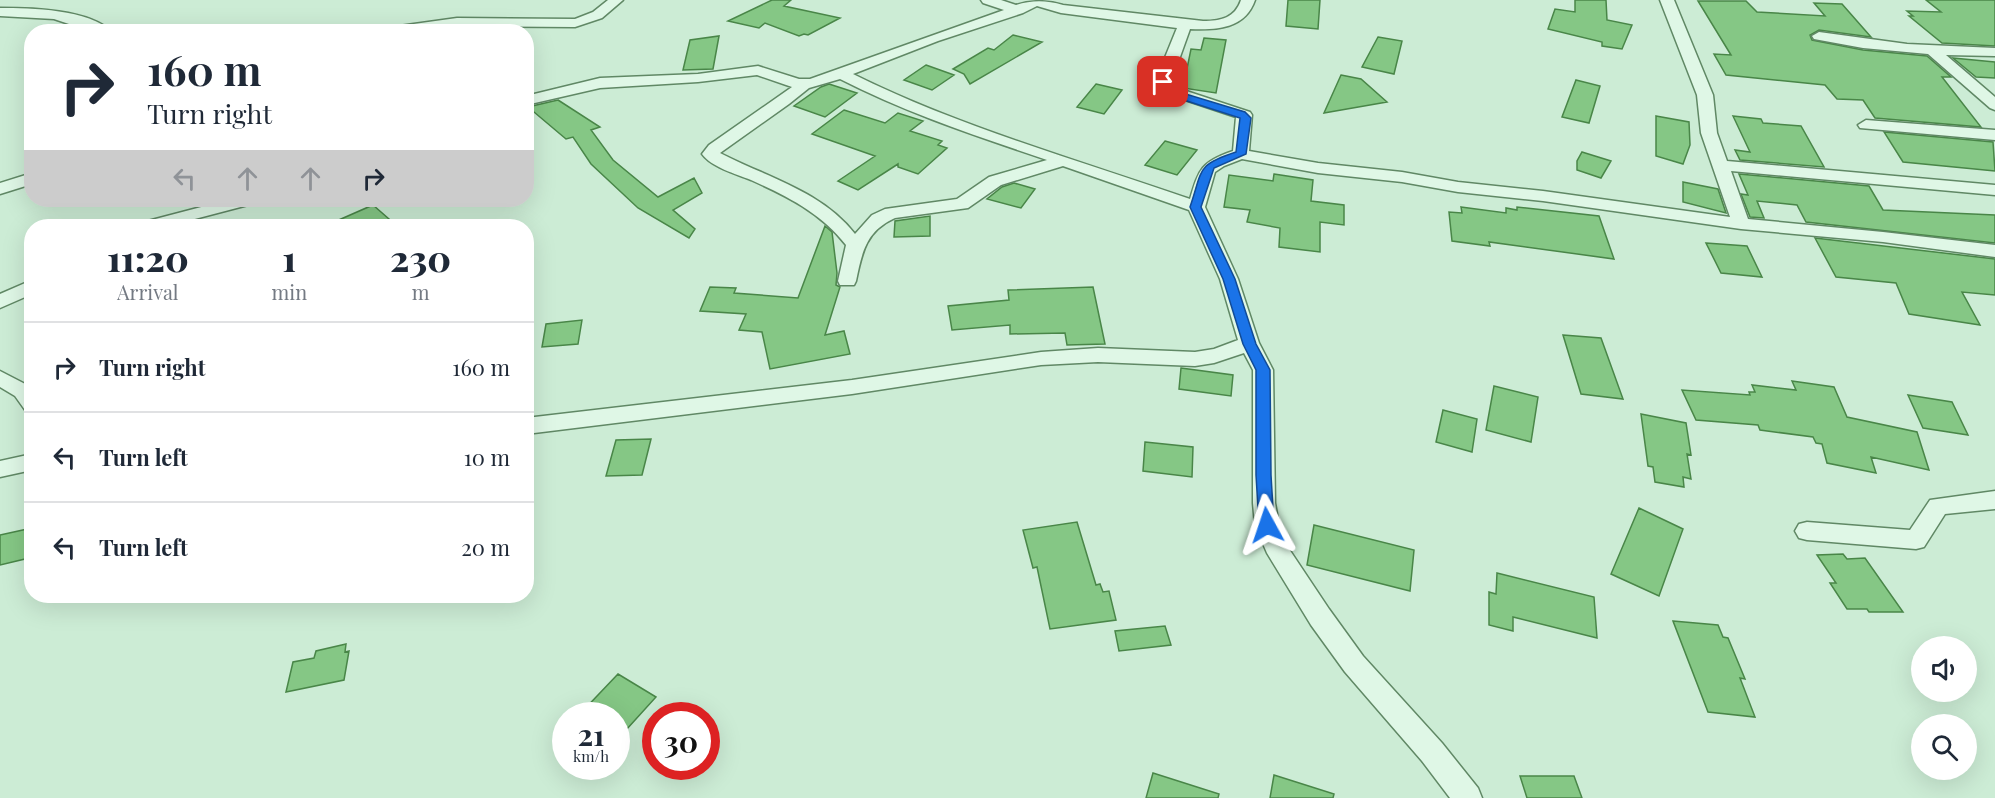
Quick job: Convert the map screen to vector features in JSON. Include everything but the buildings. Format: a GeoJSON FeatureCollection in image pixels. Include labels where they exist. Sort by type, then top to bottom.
{"type":"FeatureCollection","features":[{"type":"Feature","properties":{"kind":"street"},"geometry":{"type":"LineString","coordinates":[[443,24],[457,22],[575,23],[590,20],[616,0]]}},
{"type":"Feature","properties":{"kind":"street"},"geometry":{"type":"LineString","coordinates":[[988,0],[1018,10]]}},
{"type":"Feature","properties":{"kind":"street"},"geometry":{"type":"LineString","coordinates":[[534,98],[600,83],[698,78],[758,70],[776,75],[784,81],[804,84],[840,74],[933,38],[1018,10],[1037,1],[1062,9],[1185,25],[1214,26],[1240,16],[1248,0]]}},
{"type":"Feature","properties":{"kind":"street"},"geometry":{"type":"LineString","coordinates":[[1667,0],[1705,95],[1708,133],[1741,224]]}},
{"type":"Feature","properties":{"kind":"street"},"geometry":{"type":"LineString","coordinates":[[0,12],[33,11],[88,24]]}},
{"type":"Feature","properties":{"kind":"street"},"geometry":{"type":"LineString","coordinates":[[1185,25],[1163,82],[1163,88],[1244,115],[1246,118],[1241,154]]}},
{"type":"Feature","properties":{"kind":"street"},"geometry":{"type":"LineString","coordinates":[[1819,36],[1857,44],[1933,51],[1995,52]]}},
{"type":"Feature","properties":{"kind":"street"},"geometry":{"type":"LineString","coordinates":[[1933,51],[1995,105]]}},
{"type":"Feature","properties":{"kind":"street"},"geometry":{"type":"LineString","coordinates":[[840,74],[964,126],[1196,207]]}},
{"type":"Feature","properties":{"kind":"street"},"geometry":{"type":"LineString","coordinates":[[804,84],[784,101],[715,148],[710,154],[815,206],[843,227],[855,245]]}},
{"type":"Feature","properties":{"kind":"street"},"geometry":{"type":"LineString","coordinates":[[1866,125],[1995,135]]}},
{"type":"Feature","properties":{"kind":"street"},"geometry":{"type":"LineString","coordinates":[[1468,798],[1432,752],[1354,664],[1320,617],[1279,553],[1267,525],[1264,503],[1263,370],[1249,344],[1229,279],[1196,207],[1209,167],[1215,162],[1241,154],[1318,168],[1402,177],[1458,187],[1543,196],[1741,224],[1883,237],[1995,251]]}},
{"type":"Feature","properties":{"kind":"street"},"geometry":{"type":"LineString","coordinates":[[847,281],[855,245],[878,219],[891,213],[962,204],[995,181],[1063,161]]}},
{"type":"Feature","properties":{"kind":"street"},"geometry":{"type":"LineString","coordinates":[[1719,166],[1747,166],[1995,190]]}},
{"type":"Feature","properties":{"kind":"street"},"geometry":{"type":"LineString","coordinates":[[0,189],[24,181]]}},
{"type":"Feature","properties":{"kind":"street"},"geometry":{"type":"LineString","coordinates":[[176,219],[220,207]]}},
{"type":"Feature","properties":{"kind":"street"},"geometry":{"type":"LineString","coordinates":[[0,302],[24,290]]}},
{"type":"Feature","properties":{"kind":"street"},"geometry":{"type":"LineString","coordinates":[[534,425],[623,417],[702,404],[851,387],[968,370],[1012,361],[1099,356],[1152,359],[1212,356],[1233,353],[1249,344]]}},
{"type":"Feature","properties":{"kind":"street"},"geometry":{"type":"LineString","coordinates":[[0,378],[24,394]]}},
{"type":"Feature","properties":{"kind":"street"},"geometry":{"type":"LineString","coordinates":[[0,469],[24,464]]}},
{"type":"Feature","properties":{"kind":"street"},"geometry":{"type":"LineString","coordinates":[[1807,531],[1916,540],[1938,506],[1995,500]]}},
{"type":"Feature","properties":{"kind":"route"},"geometry":{"type":"LineString","coordinates":[[1163,82],[1162,86],[1166,91],[1244,115],[1246,118],[1241,154],[1215,162],[1209,167],[1196,207],[1229,279],[1249,344],[1263,370],[1263,475],[1267,525]]}}]}
